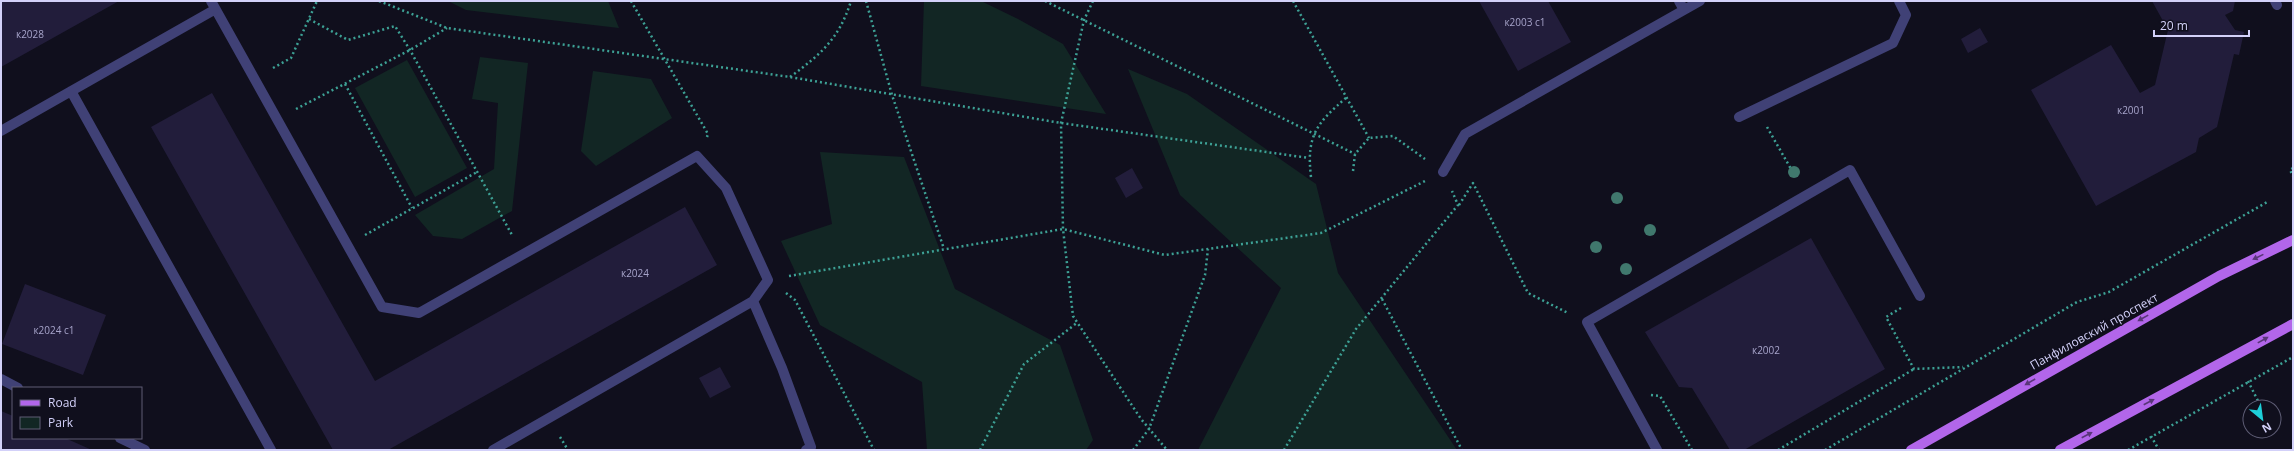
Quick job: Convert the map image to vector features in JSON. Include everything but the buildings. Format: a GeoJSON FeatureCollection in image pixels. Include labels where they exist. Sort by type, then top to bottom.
{"type":"FeatureCollection","features":[{"type":"Feature","properties":{"kind":"main road","name":"Панфиловский проспект"},"geometry":{"type":"LineString","coordinates":[[1911,450],[2219,276],[2293,240]]}},
{"type":"Feature","properties":{"kind":"main road"},"geometry":{"type":"LineString","coordinates":[[2060,450],[2293,324]]}},
{"type":"Feature","properties":{"kind":"lane"},"geometry":{"type":"LineString","coordinates":[[1443,172],[1465,134],[1682,5],[1700,1]]}},
{"type":"Feature","properties":{"kind":"lane"},"geometry":{"type":"LineString","coordinates":[[1739,117],[1893,43],[1906,15],[1899,1]]}},
{"type":"Feature","properties":{"kind":"lane"},"geometry":{"type":"LineString","coordinates":[[1,131],[71,91],[213,5],[382,307],[419,313],[698,156],[726,188],[768,280],[753,301],[492,450]]}},
{"type":"Feature","properties":{"kind":"lane"},"geometry":{"type":"LineString","coordinates":[[71,91],[271,450]]}},
{"type":"Feature","properties":{"kind":"lane"},"geometry":{"type":"LineString","coordinates":[[1657,450],[1587,322],[1850,170],[1920,296]]}},
{"type":"Feature","properties":{"kind":"lane"},"geometry":{"type":"LineString","coordinates":[[753,301],[782,368],[811,447],[806,450]]}},
{"type":"Feature","properties":{"kind":"lane"},"geometry":{"type":"LineString","coordinates":[[1,379],[16,387]]}},
{"type":"Feature","properties":{"kind":"lane"},"geometry":{"type":"LineString","coordinates":[[122,439],[145,450]]}},
{"type":"Feature","properties":{"kind":"path"},"geometry":{"type":"LineString","coordinates":[[254,79],[291,58],[317,1]]}},
{"type":"Feature","properties":{"kind":"path"},"geometry":{"type":"LineString","coordinates":[[379,1],[447,28],[790,77],[1061,123],[1309,158]]}},
{"type":"Feature","properties":{"kind":"path"},"geometry":{"type":"LineString","coordinates":[[631,1],[708,134],[698,156]]}},
{"type":"Feature","properties":{"kind":"path"},"geometry":{"type":"LineString","coordinates":[[790,77],[820,55],[844,24],[851,1]]}},
{"type":"Feature","properties":{"kind":"path"},"geometry":{"type":"LineString","coordinates":[[866,1],[892,95],[944,249]]}},
{"type":"Feature","properties":{"kind":"path"},"geometry":{"type":"LineString","coordinates":[[1045,1],[1314,132],[1355,154]]}},
{"type":"Feature","properties":{"kind":"path"},"geometry":{"type":"LineString","coordinates":[[1093,1],[1084,20],[1061,123],[1063,229],[1073,316],[1149,429],[1167,450]]}},
{"type":"Feature","properties":{"kind":"path"},"geometry":{"type":"LineString","coordinates":[[1293,1],[1370,138]]}},
{"type":"Feature","properties":{"kind":"path"},"geometry":{"type":"LineString","coordinates":[[310,18],[348,40],[395,26],[410,50],[523,255]]}},
{"type":"Feature","properties":{"kind":"path"},"geometry":{"type":"LineString","coordinates":[[276,119],[410,50],[447,28]]}},
{"type":"Feature","properties":{"kind":"path"},"geometry":{"type":"LineString","coordinates":[[345,84],[412,208]]}},
{"type":"Feature","properties":{"kind":"path"},"geometry":{"type":"LineString","coordinates":[[1311,176],[1309,158],[1314,132],[1328,114],[1347,97]]}},
{"type":"Feature","properties":{"kind":"path"},"geometry":{"type":"LineString","coordinates":[[1757,108],[1806,196]]}},
{"type":"Feature","properties":{"kind":"path"},"geometry":{"type":"LineString","coordinates":[[1354,170],[1355,154],[1370,138],[1393,136],[1443,172],[1458,205]]}},
{"type":"Feature","properties":{"kind":"path"},"geometry":{"type":"LineString","coordinates":[[2293,168],[2290,170],[2293,176]]}},
{"type":"Feature","properties":{"kind":"path"},"geometry":{"type":"LineString","coordinates":[[347,245],[477,172]]}},
{"type":"Feature","properties":{"kind":"path"},"geometry":{"type":"LineString","coordinates":[[768,280],[1063,229],[1165,255],[1322,233],[1443,172]]}},
{"type":"Feature","properties":{"kind":"path"},"geometry":{"type":"LineString","coordinates":[[1284,450],[1356,329],[1458,205],[1473,183],[1528,293],[1587,322]]}},
{"type":"Feature","properties":{"kind":"path"},"geometry":{"type":"LineString","coordinates":[[1825,450],[2077,302],[2109,292],[2269,201]]}},
{"type":"Feature","properties":{"kind":"path"},"geometry":{"type":"LineString","coordinates":[[1133,450],[1149,429],[1205,275],[1208,249]]}},
{"type":"Feature","properties":{"kind":"path"},"geometry":{"type":"LineString","coordinates":[[768,280],[795,300],[874,450]]}},
{"type":"Feature","properties":{"kind":"path"},"geometry":{"type":"LineString","coordinates":[[1914,369],[1886,317],[1920,296]]}},
{"type":"Feature","properties":{"kind":"path"},"geometry":{"type":"LineString","coordinates":[[1381,298],[1462,450]]}},
{"type":"Feature","properties":{"kind":"path"},"geometry":{"type":"LineString","coordinates":[[980,450],[1024,364],[1078,322]]}},
{"type":"Feature","properties":{"kind":"path"},"geometry":{"type":"LineString","coordinates":[[2128,450],[2293,357]]}},
{"type":"Feature","properties":{"kind":"path"},"geometry":{"type":"LineString","coordinates":[[1778,450],[1914,369],[1964,367]]}},
{"type":"Feature","properties":{"kind":"path"},"geometry":{"type":"LineString","coordinates":[[2248,381],[2257,399]]}},
{"type":"Feature","properties":{"kind":"path"},"geometry":{"type":"LineString","coordinates":[[1626,394],[1660,396],[1692,450]]}},
{"type":"Feature","properties":{"kind":"path"},"geometry":{"type":"LineString","coordinates":[[2151,436],[2159,450]]}},
{"type":"Feature","properties":{"kind":"green space"},"geometry":{"type":"Polygon","coordinates":[[[448,1],[608,1],[619,28],[466,10],[448,1]]]}},
{"type":"Feature","properties":{"kind":"green space"},"geometry":{"type":"Polygon","coordinates":[[[924,1],[981,1],[1018,19],[1063,44],[1106,114],[921,86],[924,1]]]}},
{"type":"Feature","properties":{"kind":"green space"},"geometry":{"type":"Polygon","coordinates":[[[480,57],[528,63],[512,211],[462,239],[433,236],[415,215],[494,169],[498,103],[472,99],[480,57]]]}},
{"type":"Feature","properties":{"kind":"green space"},"geometry":{"type":"Polygon","coordinates":[[[407,60],[467,168],[415,197],[355,88],[407,60]]]}},
{"type":"Feature","properties":{"kind":"green space"},"geometry":{"type":"Polygon","coordinates":[[[1128,69],[1187,94],[1316,184],[1338,273],[1457,450],[1198,450],[1281,288],[1180,195],[1128,69]]]}},
{"type":"Feature","properties":{"kind":"green space"},"geometry":{"type":"Polygon","coordinates":[[[593,71],[651,79],[672,118],[596,166],[581,151],[593,71]]]}},
{"type":"Feature","properties":{"kind":"green space"},"geometry":{"type":"Polygon","coordinates":[[[820,152],[904,157],[955,289],[1060,345],[1093,440],[1086,450],[927,450],[922,382],[820,325],[781,241],[832,224],[820,152]]]}}]}
